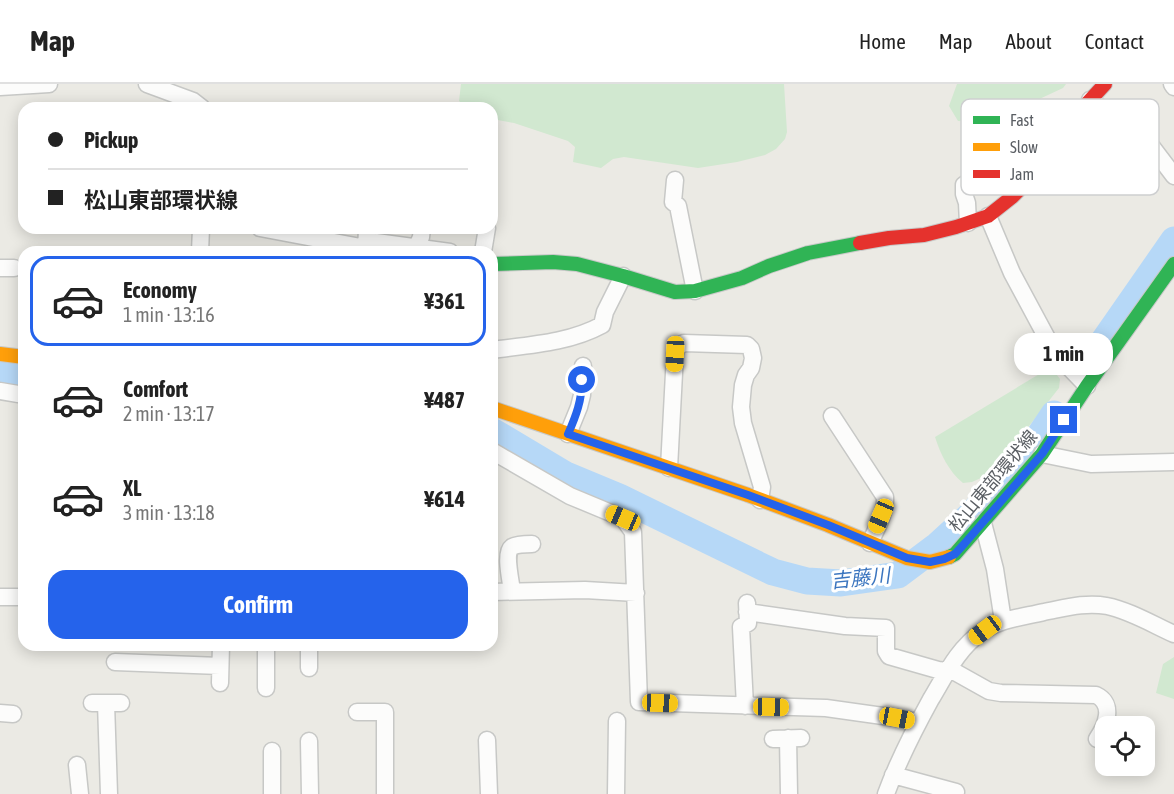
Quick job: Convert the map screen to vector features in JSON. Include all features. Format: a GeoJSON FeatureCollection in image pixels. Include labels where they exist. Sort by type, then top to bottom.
{"type":"FeatureCollection","features":[{"type":"Feature","properties":{"kind":"main road"},"geometry":{"type":"LineString","coordinates":[[1091,99],[1105,84]]}},
{"type":"Feature","properties":{"kind":"main road"},"geometry":{"type":"LineString","coordinates":[[498,264],[553,262],[577,264],[675,292],[695,291],[742,278],[808,253],[889,238],[924,235],[968,223],[988,216],[1014,195]]}},
{"type":"Feature","properties":{"kind":"main road","name":"松山東部環状線"},"geometry":{"type":"LineString","coordinates":[[498,410],[760,500],[907,558],[930,562],[944,559],[955,554],[1042,454],[1080,380],[1174,264]]}},
{"type":"Feature","properties":{"kind":"main road"},"geometry":{"type":"LineString","coordinates":[[0,354],[18,356]]}},
{"type":"Feature","properties":{"kind":"street"},"geometry":{"type":"LineString","coordinates":[[0,87],[49,84]]}},
{"type":"Feature","properties":{"kind":"street"},"geometry":{"type":"LineString","coordinates":[[147,84],[194,102]]}},
{"type":"Feature","properties":{"kind":"street"},"geometry":{"type":"LineString","coordinates":[[1159,156],[1174,176]]}},
{"type":"Feature","properties":{"kind":"street"},"geometry":{"type":"LineString","coordinates":[[675,180],[673,202],[678,206],[695,291]]}},
{"type":"Feature","properties":{"kind":"street"},"geometry":{"type":"LineString","coordinates":[[964,195],[968,223]]}},
{"type":"Feature","properties":{"kind":"street"},"geometry":{"type":"LineString","coordinates":[[988,216],[1012,273],[1048,340],[1080,380]]}},
{"type":"Feature","properties":{"kind":"street"},"geometry":{"type":"LineString","coordinates":[[307,234],[351,246]]}},
{"type":"Feature","properties":{"kind":"street"},"geometry":{"type":"LineString","coordinates":[[371,246],[376,242],[403,246]]}},
{"type":"Feature","properties":{"kind":"street"},"geometry":{"type":"LineString","coordinates":[[498,349],[558,341],[589,332],[602,325],[605,312],[623,276]]}},
{"type":"Feature","properties":{"kind":"street"},"geometry":{"type":"LineString","coordinates":[[669,468],[677,347],[684,343],[747,345],[751,349],[753,358],[743,384],[741,406],[743,423],[762,487],[760,500]]}},
{"type":"Feature","properties":{"kind":"street"},"geometry":{"type":"LineString","coordinates":[[568,434],[582,395],[583,366]]}},
{"type":"Feature","properties":{"kind":"street"},"geometry":{"type":"LineString","coordinates":[[0,391],[18,394]]}},
{"type":"Feature","properties":{"kind":"street"},"geometry":{"type":"LineString","coordinates":[[832,423],[885,497],[886,504],[870,543]]}},
{"type":"Feature","properties":{"kind":"street"},"geometry":{"type":"LineString","coordinates":[[498,454],[570,496],[623,518],[633,531],[639,702],[826,708],[918,722]]}},
{"type":"Feature","properties":{"kind":"street"},"geometry":{"type":"LineString","coordinates":[[1042,454],[1091,464],[1174,462]]}},
{"type":"Feature","properties":{"kind":"street"},"geometry":{"type":"LineString","coordinates":[[982,523],[995,569],[1003,621]]}},
{"type":"Feature","properties":{"kind":"street"},"geometry":{"type":"LineString","coordinates":[[512,591],[509,551],[518,545],[532,544]]}},
{"type":"Feature","properties":{"kind":"street"},"geometry":{"type":"LineString","coordinates":[[498,592],[585,590],[636,593]]}},
{"type":"Feature","properties":{"kind":"street"},"geometry":{"type":"LineString","coordinates":[[0,597],[18,597]]}},
{"type":"Feature","properties":{"kind":"street"},"geometry":{"type":"LineString","coordinates":[[886,794],[902,753],[947,671],[969,642],[985,630],[1003,621],[1090,604],[1108,606],[1174,634]]}},
{"type":"Feature","properties":{"kind":"street"},"geometry":{"type":"LineString","coordinates":[[745,706],[741,627],[747,623],[747,607],[845,626],[886,628],[886,651],[889,656],[955,672],[989,691],[1096,695],[1102,698],[1106,705],[1108,716]]}},
{"type":"Feature","properties":{"kind":"street"},"geometry":{"type":"LineString","coordinates":[[115,662],[220,674],[221,651]]}},
{"type":"Feature","properties":{"kind":"street"},"geometry":{"type":"LineString","coordinates":[[266,651],[266,688]]}},
{"type":"Feature","properties":{"kind":"street"},"geometry":{"type":"LineString","coordinates":[[309,651],[309,668]]}},
{"type":"Feature","properties":{"kind":"street"},"geometry":{"type":"LineString","coordinates":[[106,703],[109,794]]}},
{"type":"Feature","properties":{"kind":"street"},"geometry":{"type":"LineString","coordinates":[[357,712],[385,712],[385,794]]}},
{"type":"Feature","properties":{"kind":"street"},"geometry":{"type":"LineString","coordinates":[[616,794],[617,721]]}},
{"type":"Feature","properties":{"kind":"street"},"geometry":{"type":"LineString","coordinates":[[787,738],[789,794]]}},
{"type":"Feature","properties":{"kind":"street"},"geometry":{"type":"LineString","coordinates":[[487,740],[495,768],[489,794]]}},
{"type":"Feature","properties":{"kind":"street"},"geometry":{"type":"LineString","coordinates":[[309,741],[310,794]]}},
{"type":"Feature","properties":{"kind":"street"},"geometry":{"type":"LineString","coordinates":[[272,751],[272,794]]}},
{"type":"Feature","properties":{"kind":"street"},"geometry":{"type":"LineString","coordinates":[[77,765],[80,794]]}},
{"type":"Feature","properties":{"kind":"street"},"geometry":{"type":"LineString","coordinates":[[893,775],[956,792]]}},
{"type":"Feature","properties":{"kind":"green space"},"geometry":{"type":"Polygon","coordinates":[[[461,84],[784,84],[787,132],[785,139],[776,149],[765,155],[737,162],[698,168],[624,157],[613,159],[601,168],[573,162],[575,147],[568,141],[498,120],[498,102],[459,101],[461,84]]]}},
{"type":"Feature","properties":{"kind":"green space"},"geometry":{"type":"Polygon","coordinates":[[[957,84],[1066,84],[1063,88],[1039,99],[961,99],[961,121],[958,121],[949,106],[957,84]]]}},
{"type":"Feature","properties":{"kind":"green space"},"geometry":{"type":"Polygon","coordinates":[[[1051,367],[1060,379],[1059,388],[992,473],[972,482],[963,483],[946,462],[935,437],[1051,367]]]}},
{"type":"Feature","properties":{"kind":"green space"},"geometry":{"type":"Polygon","coordinates":[[[1174,657],[1174,699],[1156,693],[1163,664],[1174,657]]]}},
{"type":"Feature","properties":{"kind":"waterway","name":"吉藤川"},"geometry":{"type":"LineString","coordinates":[[1094,355],[1174,240]]}},
{"type":"Feature","properties":{"kind":"waterway","name":"吉藤川"},"geometry":{"type":"LineString","coordinates":[[0,375],[18,376]]}},
{"type":"Feature","properties":{"kind":"waterway","name":"吉藤川"},"geometry":{"type":"LineString","coordinates":[[498,435],[566,475],[619,497],[773,572],[807,581],[841,583],[898,575],[938,545],[974,512],[1033,445],[1054,414]]}},
{"type":"Feature","properties":{"kind":"traffic: fast"},"geometry":{"type":"LineString","coordinates":[[498,264],[553,262],[577,264],[675,292],[695,291],[742,278],[808,253],[860,243]]}},
{"type":"Feature","properties":{"kind":"traffic: fast"},"geometry":{"type":"LineString","coordinates":[[949,557],[955,554],[1042,454],[1087,386],[1174,264]]}},
{"type":"Feature","properties":{"kind":"traffic: slow"},"geometry":{"type":"LineString","coordinates":[[0,354],[18,356]]}},
{"type":"Feature","properties":{"kind":"traffic: slow"},"geometry":{"type":"LineString","coordinates":[[498,410],[748,495],[907,558],[930,562],[949,557]]}},
{"type":"Feature","properties":{"kind":"traffic: jam"},"geometry":{"type":"LineString","coordinates":[[1091,99],[1105,84]]}},
{"type":"Feature","properties":{"kind":"traffic: jam"},"geometry":{"type":"LineString","coordinates":[[860,243],[924,235],[956,227],[988,216],[1014,195]]}},
{"type":"Feature","properties":{"kind":"route"},"geometry":{"type":"LineString","coordinates":[[582,380],[579,407],[568,434],[748,495],[907,558],[930,562],[955,554],[1042,454],[1064,420]]}}]}
